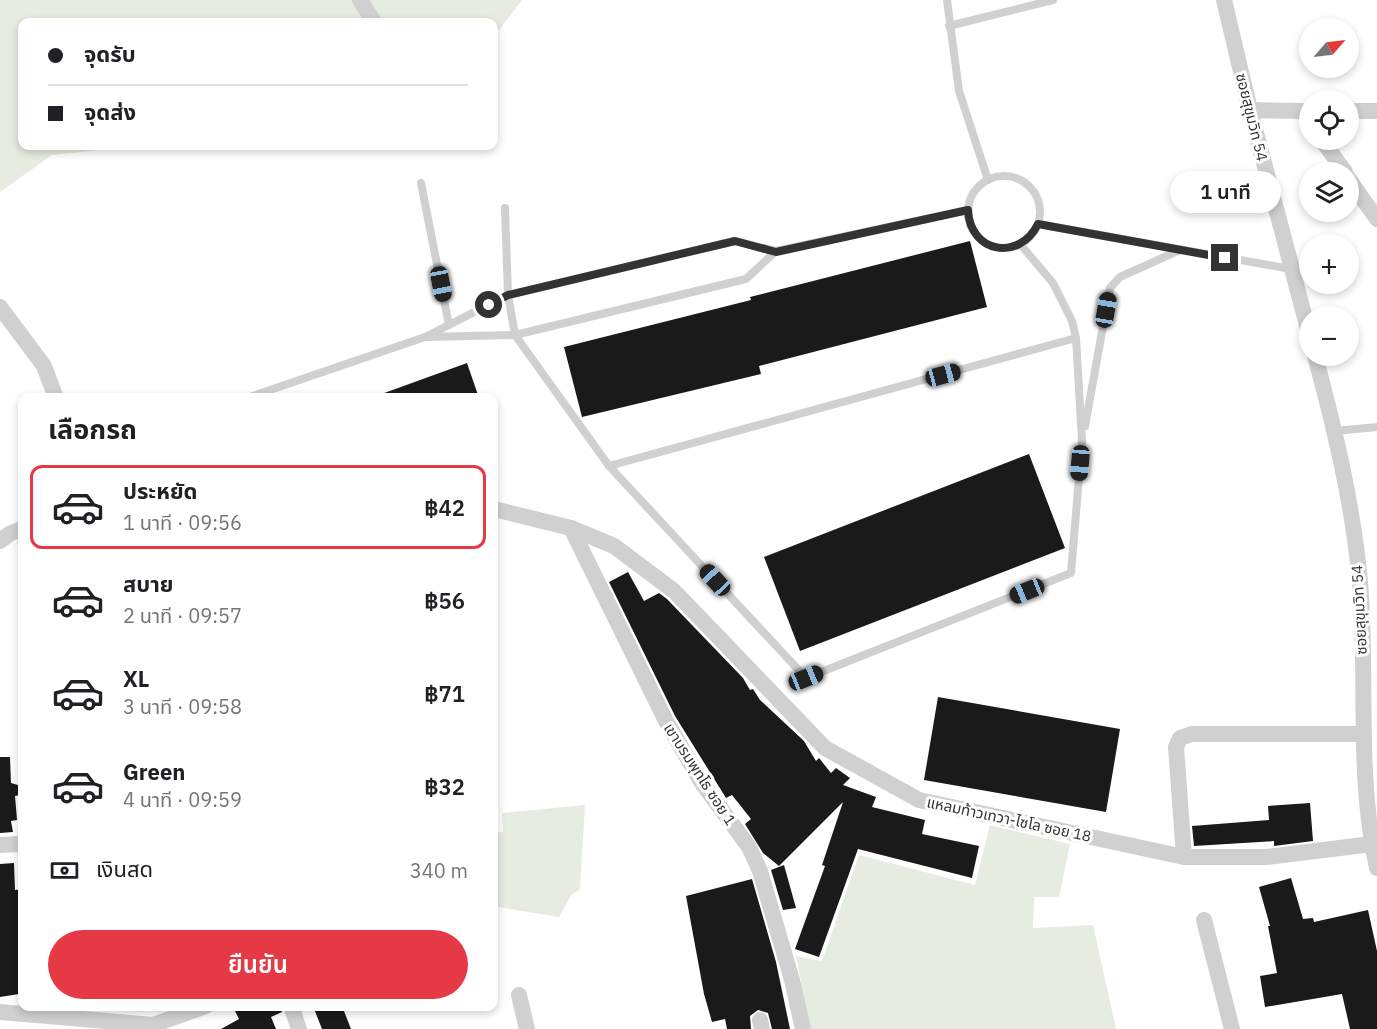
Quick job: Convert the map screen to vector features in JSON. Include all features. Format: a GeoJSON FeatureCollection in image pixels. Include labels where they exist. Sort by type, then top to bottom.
{"type":"FeatureCollection","features":[{"type":"Feature","properties":{"kind":"street"},"geometry":{"type":"LineString","coordinates":[[360,0],[371,18]]}},
{"type":"Feature","properties":{"kind":"street","name":"ซอยสุขุมวิท 54"},"geometry":{"type":"LineString","coordinates":[[1224,0],[1301,306]]}},
{"type":"Feature","properties":{"kind":"street"},"geometry":{"type":"LineString","coordinates":[[1250,110],[1299,113]]}},
{"type":"Feature","properties":{"kind":"street"},"geometry":{"type":"LineString","coordinates":[[1359,111],[1377,111]]}},
{"type":"Feature","properties":{"kind":"street"},"geometry":{"type":"LineString","coordinates":[[1359,194],[1377,219]]}},
{"type":"Feature","properties":{"kind":"street"},"geometry":{"type":"LineString","coordinates":[[0,307],[44,366],[54,393]]}},
{"type":"Feature","properties":{"kind":"street","name":"ซอยสุขุมวิท 54"},"geometry":{"type":"LineString","coordinates":[[1318,366],[1335,431],[1360,583],[1363,734],[1372,844],[1377,867]]}},
{"type":"Feature","properties":{"kind":"street","name":"แหลมท้าวเทวา-ไซโล ซอย 18"},"geometry":{"type":"LineString","coordinates":[[498,510],[571,528],[614,546],[674,591],[825,748],[871,776],[919,800],[1184,857],[1268,857],[1372,844]]}},
{"type":"Feature","properties":{"kind":"street","name":"เขาบรมพุทโธ ซอย 1"},"geometry":{"type":"LineString","coordinates":[[571,528],[666,721],[702,783],[753,855],[769,895],[803,1029]]}},
{"type":"Feature","properties":{"kind":"street"},"geometry":{"type":"LineString","coordinates":[[0,541],[11,532],[18,530]]}},
{"type":"Feature","properties":{"kind":"street"},"geometry":{"type":"LineString","coordinates":[[1184,857],[1176,747],[1180,738],[1192,734],[1363,734]]}},
{"type":"Feature","properties":{"kind":"street"},"geometry":{"type":"LineString","coordinates":[[0,845],[18,844]]}},
{"type":"Feature","properties":{"kind":"street"},"geometry":{"type":"LineString","coordinates":[[1204,920],[1232,1029]]}},
{"type":"Feature","properties":{"kind":"street"},"geometry":{"type":"LineString","coordinates":[[519,995],[527,1029]]}},
{"type":"Feature","properties":{"kind":"street"},"geometry":{"type":"LineString","coordinates":[[0,1012],[153,1025],[192,1011]]}},
{"type":"Feature","properties":{"kind":"street"},"geometry":{"type":"LineString","coordinates":[[293,1011],[299,1029]]}},
{"type":"Feature","properties":{"kind":"lane"},"geometry":{"type":"LineString","coordinates":[[947,0],[958,91],[988,180]]}},
{"type":"Feature","properties":{"kind":"lane"},"geometry":{"type":"LineString","coordinates":[[949,26],[1053,0]]}},
{"type":"Feature","properties":{"kind":"lane"},"geometry":{"type":"LineString","coordinates":[[997,177],[1016,178],[1031,189],[1039,205],[1038,224],[1028,239],[1020,244],[1002,248],[984,242],[972,228],[968,210],[974,192],[988,180],[997,177]]}},
{"type":"Feature","properties":{"kind":"lane"},"geometry":{"type":"LineString","coordinates":[[420,183],[449,325]]}},
{"type":"Feature","properties":{"kind":"lane"},"geometry":{"type":"LineString","coordinates":[[505,208],[508,295],[515,335],[609,466],[806,678],[1071,573],[1082,441],[1110,288],[1120,277],[1181,250]]}},
{"type":"Feature","properties":{"kind":"lane"},"geometry":{"type":"LineString","coordinates":[[262,393],[425,337],[508,295],[735,241],[776,252],[968,210]]}},
{"type":"Feature","properties":{"kind":"lane"},"geometry":{"type":"LineString","coordinates":[[1038,224],[1291,269]]}},
{"type":"Feature","properties":{"kind":"lane"},"geometry":{"type":"LineString","coordinates":[[1020,244],[1053,283],[1072,321],[1077,338],[1082,441]]}},
{"type":"Feature","properties":{"kind":"lane"},"geometry":{"type":"LineString","coordinates":[[425,337],[515,335],[746,279],[776,252]]}},
{"type":"Feature","properties":{"kind":"lane"},"geometry":{"type":"LineString","coordinates":[[609,466],[1077,338]]}},
{"type":"Feature","properties":{"kind":"lane"},"geometry":{"type":"LineString","coordinates":[[1335,431],[1377,427]]}},
{"type":"Feature","properties":{"kind":"shaded area"},"geometry":{"type":"Polygon","coordinates":[[[0,0],[522,0],[498,32],[498,18],[18,18],[18,150],[99,150],[52,155],[0,192],[0,0]]]}},
{"type":"Feature","properties":{"kind":"shaded area"},"geometry":{"type":"Polygon","coordinates":[[[585,805],[580,889],[571,895],[559,917],[498,907],[498,833],[503,832],[502,813],[585,805]]]}},
{"type":"Feature","properties":{"kind":"shaded area"},"geometry":{"type":"Polygon","coordinates":[[[990,825],[1070,844],[1059,897],[1034,897],[1033,928],[1093,925],[1116,1029],[810,1029],[796,956],[822,961],[859,855],[975,885],[990,825]]]}},
{"type":"Feature","properties":{"kind":"building"},"geometry":{"type":"Polygon","coordinates":[[[970,241],[987,307],[759,366],[761,374],[582,417],[564,347],[970,241]]]}},
{"type":"Feature","properties":{"kind":"building"},"geometry":{"type":"Polygon","coordinates":[[[467,363],[477,393],[384,393],[467,363]]]}},
{"type":"Feature","properties":{"kind":"building"},"geometry":{"type":"Polygon","coordinates":[[[1029,454],[1065,548],[800,651],[764,557],[1029,454]]]}},
{"type":"Feature","properties":{"kind":"building"},"geometry":{"type":"Polygon","coordinates":[[[628,572],[644,601],[659,593],[667,599],[743,678],[750,690],[753,689],[760,700],[804,741],[816,761],[819,758],[831,773],[836,768],[850,778],[843,785],[876,797],[872,807],[925,820],[922,834],[979,846],[972,878],[858,849],[819,957],[795,949],[825,866],[822,865],[843,802],[779,866],[763,853],[745,824],[751,819],[732,795],[726,798],[675,716],[609,582],[628,572]]]}},
{"type":"Feature","properties":{"kind":"building"},"geometry":{"type":"Polygon","coordinates":[[[938,697],[1120,729],[1106,812],[924,780],[938,697]]]}},
{"type":"Feature","properties":{"kind":"building"},"geometry":{"type":"Polygon","coordinates":[[[0,757],[10,757],[11,783],[18,785],[18,795],[15,796],[17,820],[11,821],[13,832],[0,833],[0,757]]]}},
{"type":"Feature","properties":{"kind":"building"},"geometry":{"type":"Polygon","coordinates":[[[1310,803],[1313,841],[1274,846],[1274,841],[1194,846],[1192,826],[1269,820],[1268,806],[1310,803]]]}},
{"type":"Feature","properties":{"kind":"building"},"geometry":{"type":"Polygon","coordinates":[[[14,863],[15,890],[18,890],[18,994],[0,997],[0,864],[14,863]]]}},
{"type":"Feature","properties":{"kind":"building"},"geometry":{"type":"Polygon","coordinates":[[[784,865],[796,908],[783,910],[771,870],[784,865]]]}},
{"type":"Feature","properties":{"kind":"building"},"geometry":{"type":"Polygon","coordinates":[[[1291,878],[1303,919],[1313,918],[1314,922],[1368,910],[1377,951],[1377,1029],[1350,1029],[1342,994],[1265,1007],[1260,976],[1277,973],[1268,926],[1270,926],[1259,887],[1291,878]]]}},
{"type":"Feature","properties":{"kind":"building"},"geometry":{"type":"Polygon","coordinates":[[[752,879],[776,962],[790,1029],[772,1029],[768,1013],[758,1010],[750,1016],[751,1029],[727,1029],[725,1019],[712,1022],[704,994],[686,896],[752,879]]]}},
{"type":"Feature","properties":{"kind":"building"},"geometry":{"type":"Polygon","coordinates":[[[235,1011],[282,1011],[271,1017],[276,1029],[221,1029],[239,1019],[235,1011]]]}},
{"type":"Feature","properties":{"kind":"building"},"geometry":{"type":"Polygon","coordinates":[[[315,1011],[344,1011],[351,1029],[322,1029],[315,1011]]]}},
{"type":"Feature","properties":{"kind":"route"},"geometry":{"type":"LineString","coordinates":[[489,305],[508,295],[735,241],[776,252],[968,210],[972,228],[977,236],[992,246],[1002,248],[1011,248],[1028,239],[1038,224],[1225,258]]}}]}
